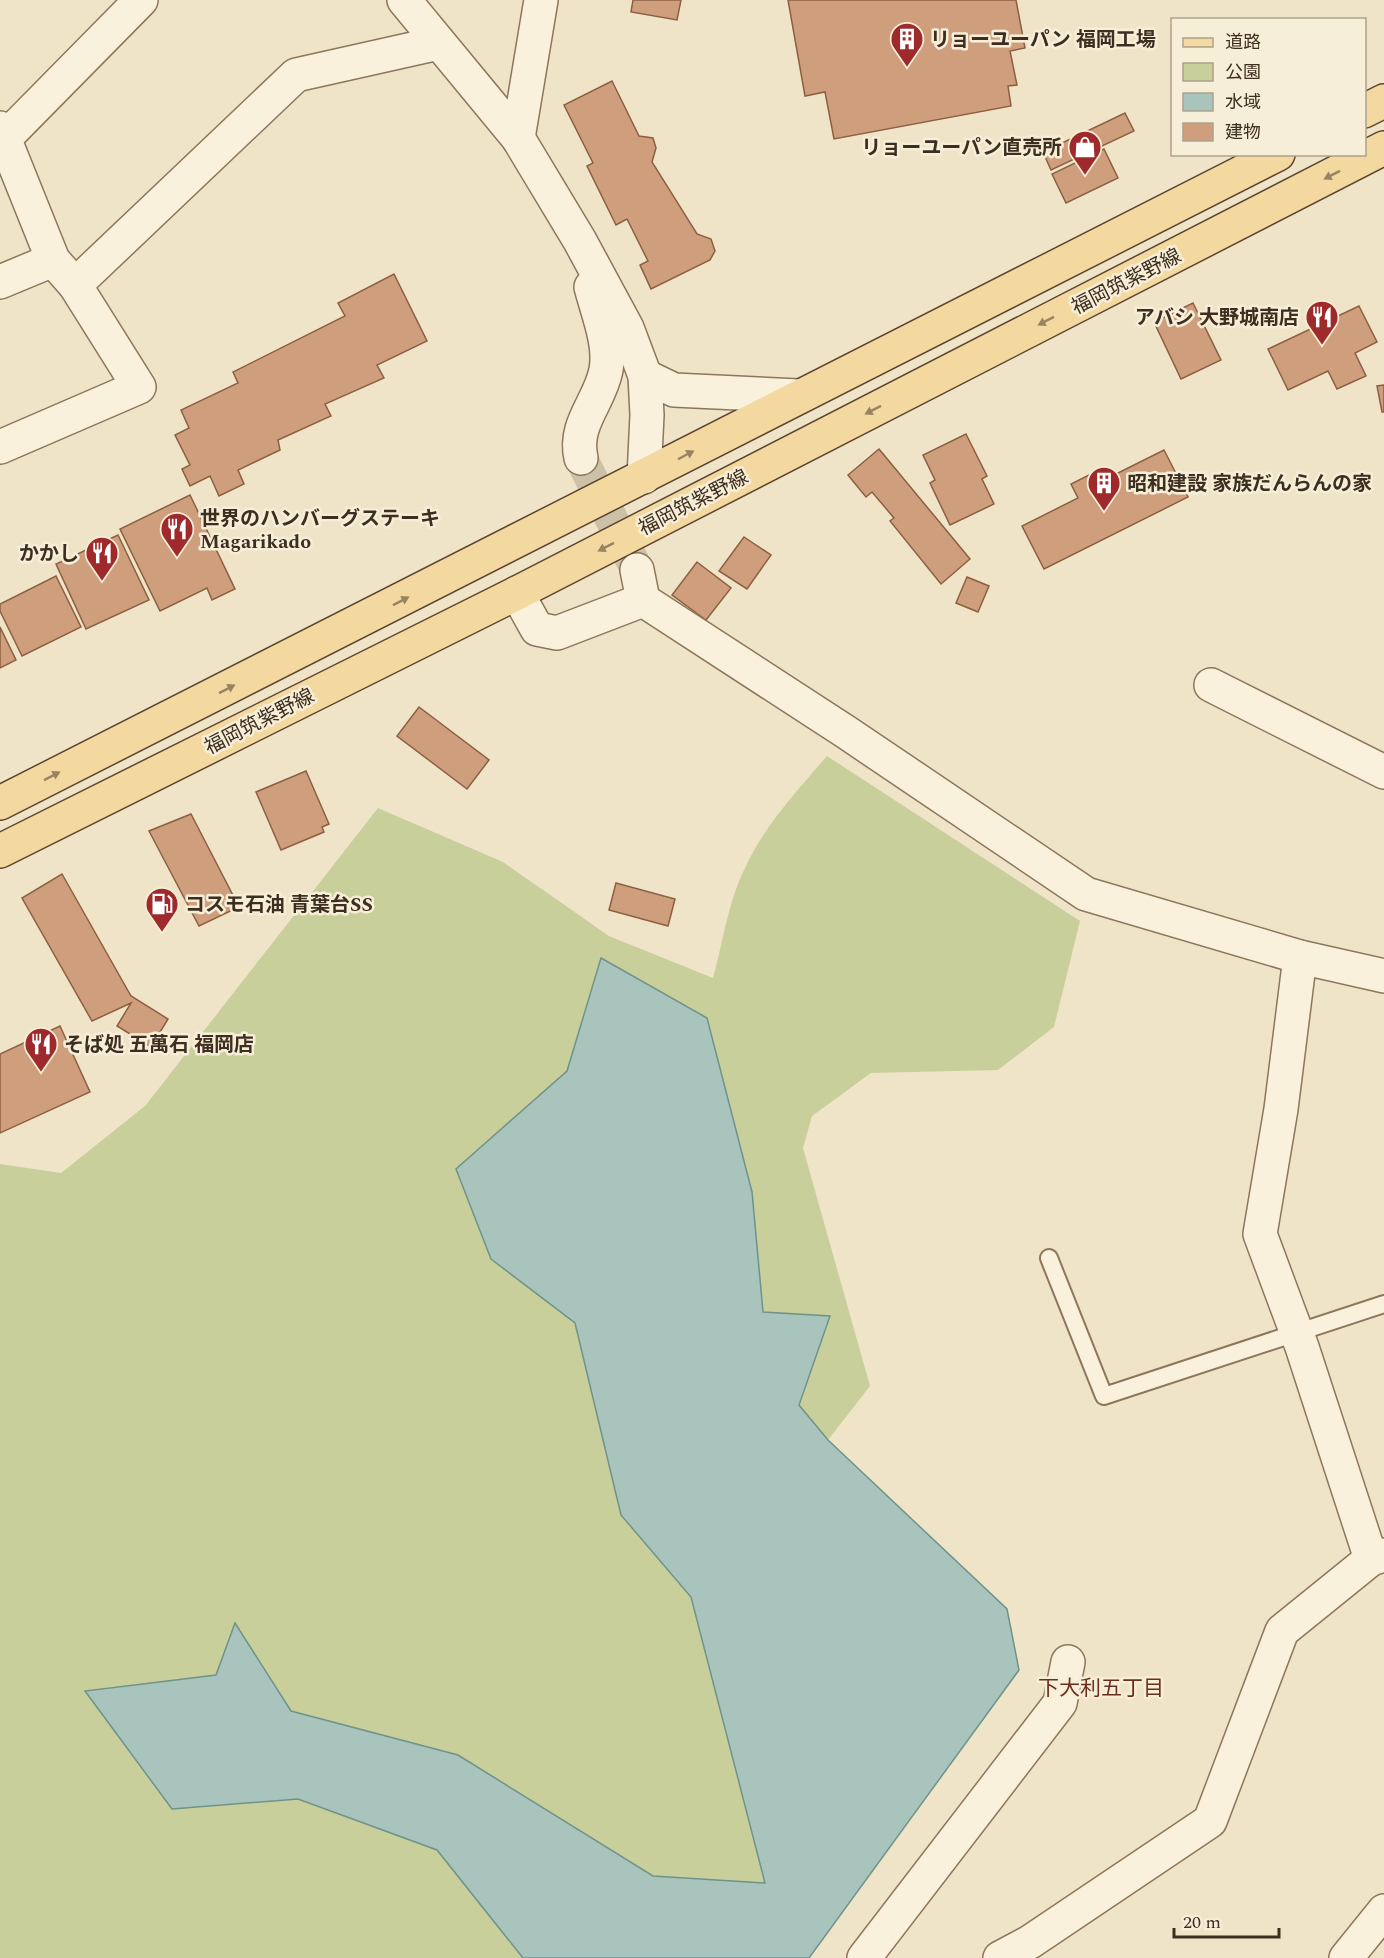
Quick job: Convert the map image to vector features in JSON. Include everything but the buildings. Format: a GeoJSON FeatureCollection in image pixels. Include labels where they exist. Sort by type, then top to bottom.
{"type":"FeatureCollection","features":[{"type":"Feature","properties":{"kind":"main road"},"geometry":{"type":"LineString","coordinates":[[1366,110],[1384,101]]}},
{"type":"Feature","properties":{"kind":"main road","name":"福岡筑紫野線"},"geometry":{"type":"LineString","coordinates":[[0,851],[517,593],[1384,148]]}},
{"type":"Feature","properties":{"kind":"main road"},"geometry":{"type":"LineString","coordinates":[[0,803],[1274,156]]}},
{"type":"Feature","properties":{"kind":"street"},"geometry":{"type":"LineString","coordinates":[[0,447],[139,387],[75,285],[53,260],[3,133],[141,0]]}},
{"type":"Feature","properties":{"kind":"street"},"geometry":{"type":"LineString","coordinates":[[404,0],[518,138],[580,241],[627,328],[645,376],[647,414],[644,477]]}},
{"type":"Feature","properties":{"kind":"street"},"geometry":{"type":"LineString","coordinates":[[518,138],[541,0]]}},
{"type":"Feature","properties":{"kind":"street"},"geometry":{"type":"LineString","coordinates":[[75,285],[296,75],[439,43]]}},
{"type":"Feature","properties":{"kind":"street"},"geometry":{"type":"LineString","coordinates":[[580,241],[605,346],[606,370],[580,431],[578,443],[581,458]]}},
{"type":"Feature","properties":{"kind":"street"},"geometry":{"type":"LineString","coordinates":[[0,282],[53,260]]}},
{"type":"Feature","properties":{"kind":"street"},"geometry":{"type":"LineString","coordinates":[[645,376],[674,390],[799,396]]}},
{"type":"Feature","properties":{"kind":"street"},"geometry":{"type":"LineString","coordinates":[[517,593],[537,629],[557,633],[640,585],[846,732],[1086,894],[1300,957],[1384,976]]}},
{"type":"Feature","properties":{"kind":"street"},"geometry":{"type":"LineString","coordinates":[[1211,685],[1384,771]]}},
{"type":"Feature","properties":{"kind":"street"},"geometry":{"type":"LineString","coordinates":[[1000,1958],[1036,1950],[1210,1821],[1282,1631],[1377,1557],[1260,1234],[1281,1109],[1300,957]]}},
{"type":"Feature","properties":{"kind":"street"},"geometry":{"type":"LineString","coordinates":[[864,1958],[1060,1703],[1068,1662]]}},
{"type":"Feature","properties":{"kind":"street"},"geometry":{"type":"LineString","coordinates":[[1346,1958],[1384,1911]]}},
{"type":"Feature","properties":{"kind":"lane"},"geometry":{"type":"LineString","coordinates":[[1049,1258],[1104,1396],[1384,1304]]}},
{"type":"Feature","properties":{"kind":"green space"},"geometry":{"type":"Polygon","coordinates":[[[827,756],[1080,921],[1054,1027],[998,1070],[871,1073],[812,1116],[803,1148],[870,1386],[828,1440],[799,1405],[829,1316],[763,1312],[752,1192],[601,958],[567,1071],[457,1169],[491,1259],[575,1322],[621,1514],[691,1597],[765,1884],[654,1876],[458,1755],[291,1711],[235,1624],[216,1675],[85,1691],[172,1808],[298,1799],[437,1850],[523,1958],[0,1958],[0,1164],[61,1173],[145,1106],[378,808],[503,862],[609,936],[713,978],[734,894],[753,853],[782,809],[827,756]]]}},
{"type":"Feature","properties":{"kind":"water"},"geometry":{"type":"Polygon","coordinates":[[[601,958],[707,1018],[752,1192],[763,1312],[830,1316],[799,1405],[828,1440],[1007,1609],[1019,1670],[809,1958],[523,1958],[437,1850],[298,1799],[172,1809],[85,1691],[216,1675],[235,1623],[291,1711],[458,1755],[653,1876],[765,1883],[691,1597],[621,1515],[575,1323],[491,1259],[456,1169],[567,1071],[601,958]]]}},
{"type":"Feature","properties":{"kind":"tunnel"},"geometry":{"type":"LineString","coordinates":[[581,458],[637,570]]}},
{"type":"Feature","properties":{"kind":"place","name":"リョーユーパン 福岡工場"},"geometry":{"type":"Point","coordinates":[907,68]}},
{"type":"Feature","properties":{"kind":"place","name":"リョーユーパン直売所"},"geometry":{"type":"Point","coordinates":[1085,176]}},
{"type":"Feature","properties":{"kind":"place","name":"アバシ 大野城南店"},"geometry":{"type":"Point","coordinates":[1322,346]}},
{"type":"Feature","properties":{"kind":"place","name":"昭和建設 家族だんらんの家"},"geometry":{"type":"Point","coordinates":[1104,512]}},
{"type":"Feature","properties":{"kind":"place","name":"世界のハンバーグステーキ Magarikado"},"geometry":{"type":"Point","coordinates":[177,558]}},
{"type":"Feature","properties":{"kind":"place","name":"かかし"},"geometry":{"type":"Point","coordinates":[102,582]}},
{"type":"Feature","properties":{"kind":"place","name":"コスモ石油 青葉台SS"},"geometry":{"type":"Point","coordinates":[162,933]}},
{"type":"Feature","properties":{"kind":"place","name":"そば処 五萬石 福岡店"},"geometry":{"type":"Point","coordinates":[41,1073]}},
{"type":"Feature","properties":{"kind":"district","name":"下大利五丁目"},"geometry":{"type":"Point","coordinates":[1101,1688]}}]}
